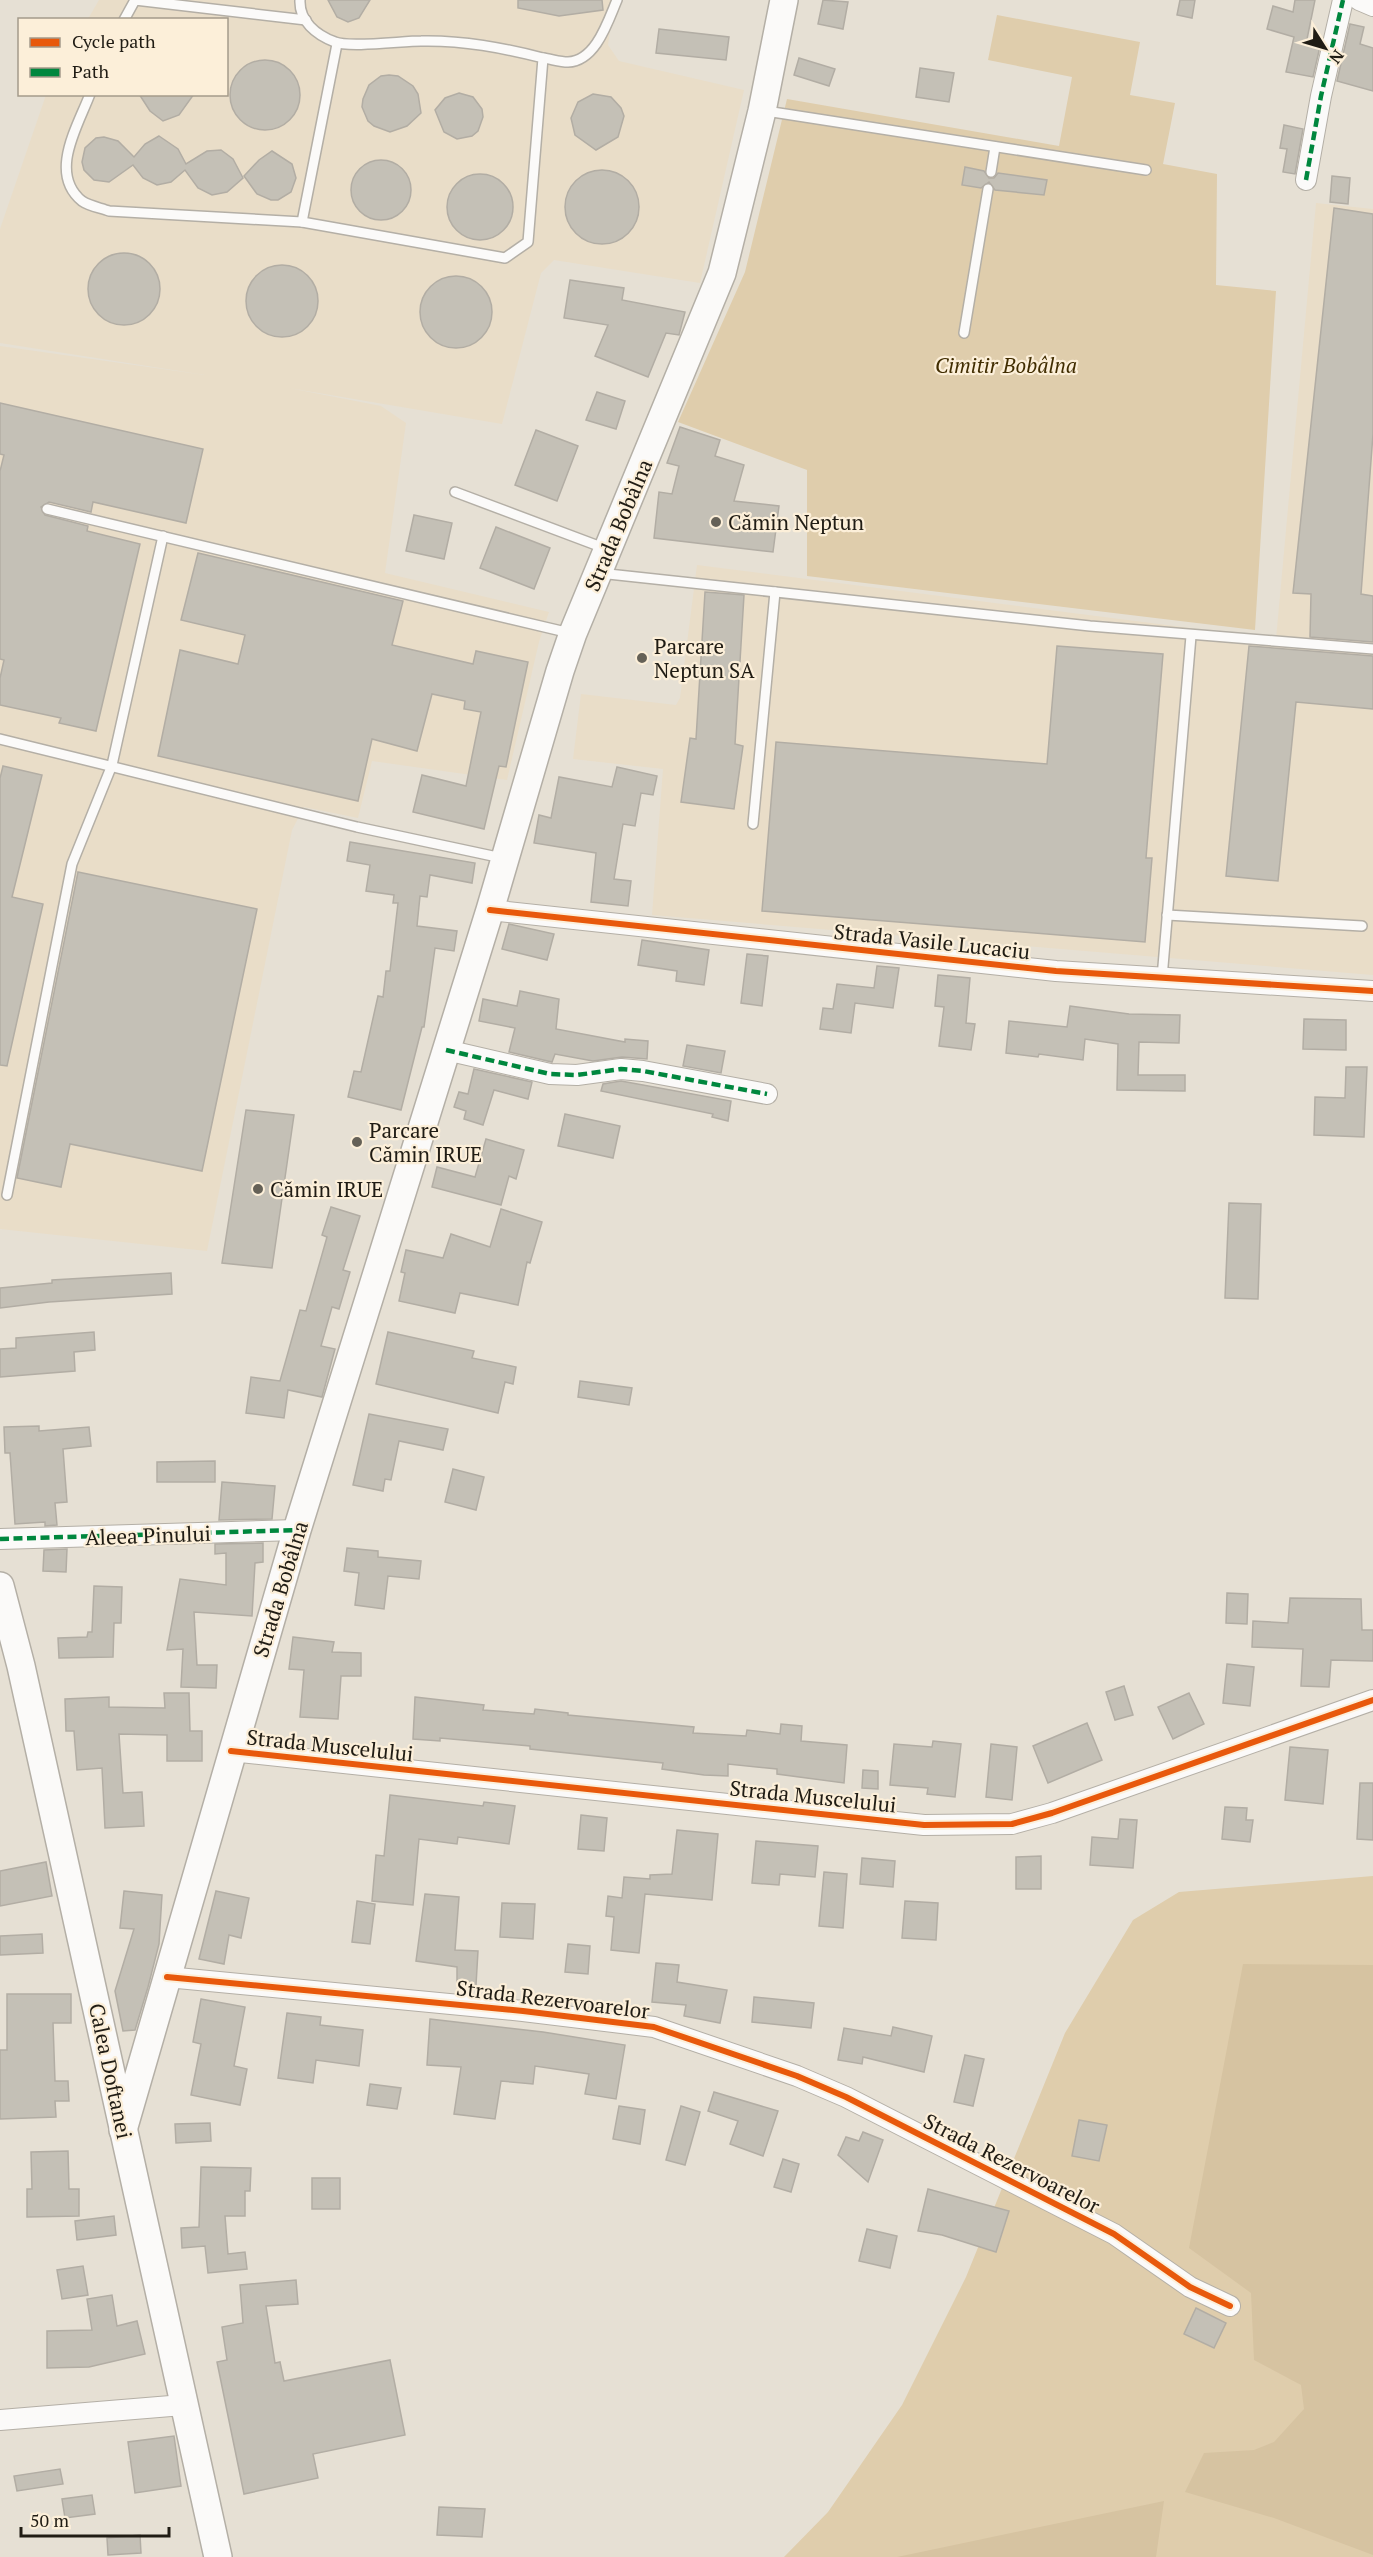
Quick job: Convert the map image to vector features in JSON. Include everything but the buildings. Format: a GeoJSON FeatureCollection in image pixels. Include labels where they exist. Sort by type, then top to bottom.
{"type":"FeatureCollection","features":[{"type":"Feature","properties":{"kind":"main road","name":"Strada Bobâlna"},"geometry":{"type":"LineString","coordinates":[[123,2130],[231,1751],[297,1530],[573,633],[722,273],[762,111],[784,0]]}},
{"type":"Feature","properties":{"kind":"main road","name":"Calea Doftanei"},"geometry":{"type":"LineString","coordinates":[[0,1586],[24,1677],[218,2557]]}},
{"type":"Feature","properties":{"kind":"street"},"geometry":{"type":"LineString","coordinates":[[1306,180],[1321,96],[1343,0]]}},
{"type":"Feature","properties":{"kind":"street"},"geometry":{"type":"LineString","coordinates":[[1359,0],[1373,6]]}},
{"type":"Feature","properties":{"kind":"street","name":"Strada Vasile Lucaciu"},"geometry":{"type":"LineString","coordinates":[[489,910],[1044,970],[1162,980],[1373,991]]}},
{"type":"Feature","properties":{"kind":"street"},"geometry":{"type":"LineString","coordinates":[[446,1050],[550,1074],[577,1075],[621,1069],[643,1071],[767,1094]]}},
{"type":"Feature","properties":{"kind":"street","name":"Aleea Pinului"},"geometry":{"type":"LineString","coordinates":[[0,1539],[297,1530]]}},
{"type":"Feature","properties":{"kind":"street","name":"Strada Muscelului"},"geometry":{"type":"LineString","coordinates":[[231,1751],[924,1825],[989,1826],[1011,1824],[1052,1813],[1373,1700]]}},
{"type":"Feature","properties":{"kind":"street","name":"Strada Rezervoarelor"},"geometry":{"type":"LineString","coordinates":[[167,1977],[524,2011],[654,2027],[786,2072],[846,2097],[1114,2234],[1190,2287],[1230,2306]]}},
{"type":"Feature","properties":{"kind":"street"},"geometry":{"type":"LineString","coordinates":[[0,2420],[183,2404]]}},
{"type":"Feature","properties":{"kind":"lane"},"geometry":{"type":"LineString","coordinates":[[125,18],[135,0],[255,16],[306,20]]}},
{"type":"Feature","properties":{"kind":"lane"},"geometry":{"type":"LineString","coordinates":[[300,0],[300,11],[314,31],[337,44],[423,41],[489,45],[570,62],[588,53],[603,33],[617,0]]}},
{"type":"Feature","properties":{"kind":"lane"},"geometry":{"type":"LineString","coordinates":[[302,222],[337,44]]}},
{"type":"Feature","properties":{"kind":"lane"},"geometry":{"type":"LineString","coordinates":[[89,96],[66,158],[66,179],[83,202],[109,211],[302,222],[505,258],[528,242],[543,58]]}},
{"type":"Feature","properties":{"kind":"lane"},"geometry":{"type":"LineString","coordinates":[[762,111],[1146,170]]}},
{"type":"Feature","properties":{"kind":"lane"},"geometry":{"type":"LineString","coordinates":[[991,172],[995,147]]}},
{"type":"Feature","properties":{"kind":"lane"},"geometry":{"type":"LineString","coordinates":[[964,333],[988,189]]}},
{"type":"Feature","properties":{"kind":"lane"},"geometry":{"type":"LineString","coordinates":[[455,492],[602,561],[775,592],[1191,636],[1373,649]]}},
{"type":"Feature","properties":{"kind":"lane"},"geometry":{"type":"LineString","coordinates":[[47,509],[573,633]]}},
{"type":"Feature","properties":{"kind":"lane"},"geometry":{"type":"LineString","coordinates":[[7,1195],[72,864],[112,765],[163,536]]}},
{"type":"Feature","properties":{"kind":"lane"},"geometry":{"type":"LineString","coordinates":[[753,824],[775,592]]}},
{"type":"Feature","properties":{"kind":"lane"},"geometry":{"type":"LineString","coordinates":[[1162,980],[1191,636]]}},
{"type":"Feature","properties":{"kind":"lane"},"geometry":{"type":"LineString","coordinates":[[0,739],[357,827],[505,859]]}},
{"type":"Feature","properties":{"kind":"lane"},"geometry":{"type":"LineString","coordinates":[[1167,915],[1362,926]]}},
{"type":"Feature","properties":{"kind":"shaded area"},"geometry":{"type":"Polygon","coordinates":[[[99,0],[614,0],[608,45],[619,61],[744,90],[700,283],[554,260],[541,273],[502,424],[289,388],[381,406],[406,423],[385,573],[549,612],[539,642],[507,780],[372,761],[358,818],[304,807],[292,830],[207,1251],[0,1229],[0,346],[205,375],[0,343],[0,229],[46,96],[228,96],[228,18],[89,18],[99,0]]]}},
{"type":"Feature","properties":{"kind":"shaded area"},"geometry":{"type":"Polygon","coordinates":[[[1316,203],[1373,209],[1373,975],[652,915],[663,769],[573,759],[581,694],[676,705],[680,698],[697,565],[1276,639],[1316,203]]]}},
{"type":"Feature","properties":{"kind":"shaded area"},"geometry":{"type":"Polygon","coordinates":[[[1243,1964],[1373,1965],[1373,2555],[1274,2518],[1185,2492],[1204,2453],[1254,2450],[1274,2442],[1304,2409],[1301,2385],[1254,2360],[1251,2293],[1189,2248],[1243,1964]]]}},
{"type":"Feature","properties":{"kind":"shaded area"},"geometry":{"type":"Polygon","coordinates":[[[1164,2501],[1156,2557],[897,2557],[1164,2501]]]}},
{"type":"Feature","properties":{"kind":"green space","name":"Cimitir Bobâlna"},"geometry":{"type":"Polygon","coordinates":[[[997,15],[1140,42],[1130,95],[1175,103],[1163,164],[1217,174],[1216,285],[1276,291],[1255,630],[807,576],[807,470],[678,422],[745,272],[787,99],[1059,146],[1072,77],[988,60],[997,15]]]}},
{"type":"Feature","properties":{"kind":"green space"},"geometry":{"type":"Polygon","coordinates":[[[1373,1876],[1373,2557],[784,2557],[828,2512],[902,2405],[966,2277],[1065,2033],[1133,1920],[1179,1892],[1373,1876]]]}},
{"type":"Feature","properties":{"kind":"marked path"},"geometry":{"type":"LineString","coordinates":[[1306,180],[1321,96],[1343,0]]}},
{"type":"Feature","properties":{"kind":"marked path"},"geometry":{"type":"LineString","coordinates":[[446,1050],[550,1074],[577,1075],[621,1069],[643,1071],[767,1094]]}},
{"type":"Feature","properties":{"kind":"marked path"},"geometry":{"type":"LineString","coordinates":[[0,1539],[297,1530]]}},
{"type":"Feature","properties":{"kind":"cycle path"},"geometry":{"type":"LineString","coordinates":[[490,910],[1056,971],[1373,991]]}},
{"type":"Feature","properties":{"kind":"cycle path"},"geometry":{"type":"LineString","coordinates":[[231,1751],[924,1825],[1012,1824],[1052,1813],[1373,1700]]}},
{"type":"Feature","properties":{"kind":"cycle path"},"geometry":{"type":"LineString","coordinates":[[167,1977],[523,2011],[654,2027],[797,2076],[846,2097],[1114,2234],[1190,2287],[1230,2306]]}},
{"type":"Feature","properties":{"kind":"place","name":"Cămin Neptun"},"geometry":{"type":"Point","coordinates":[716,522]}},
{"type":"Feature","properties":{"kind":"place","name":"Parcare Neptun SA"},"geometry":{"type":"Point","coordinates":[642,658]}},
{"type":"Feature","properties":{"kind":"place","name":"Parcare Cămin IRUE"},"geometry":{"type":"Point","coordinates":[357,1142]}},
{"type":"Feature","properties":{"kind":"place","name":"Cămin IRUE"},"geometry":{"type":"Point","coordinates":[258,1189]}}]}
